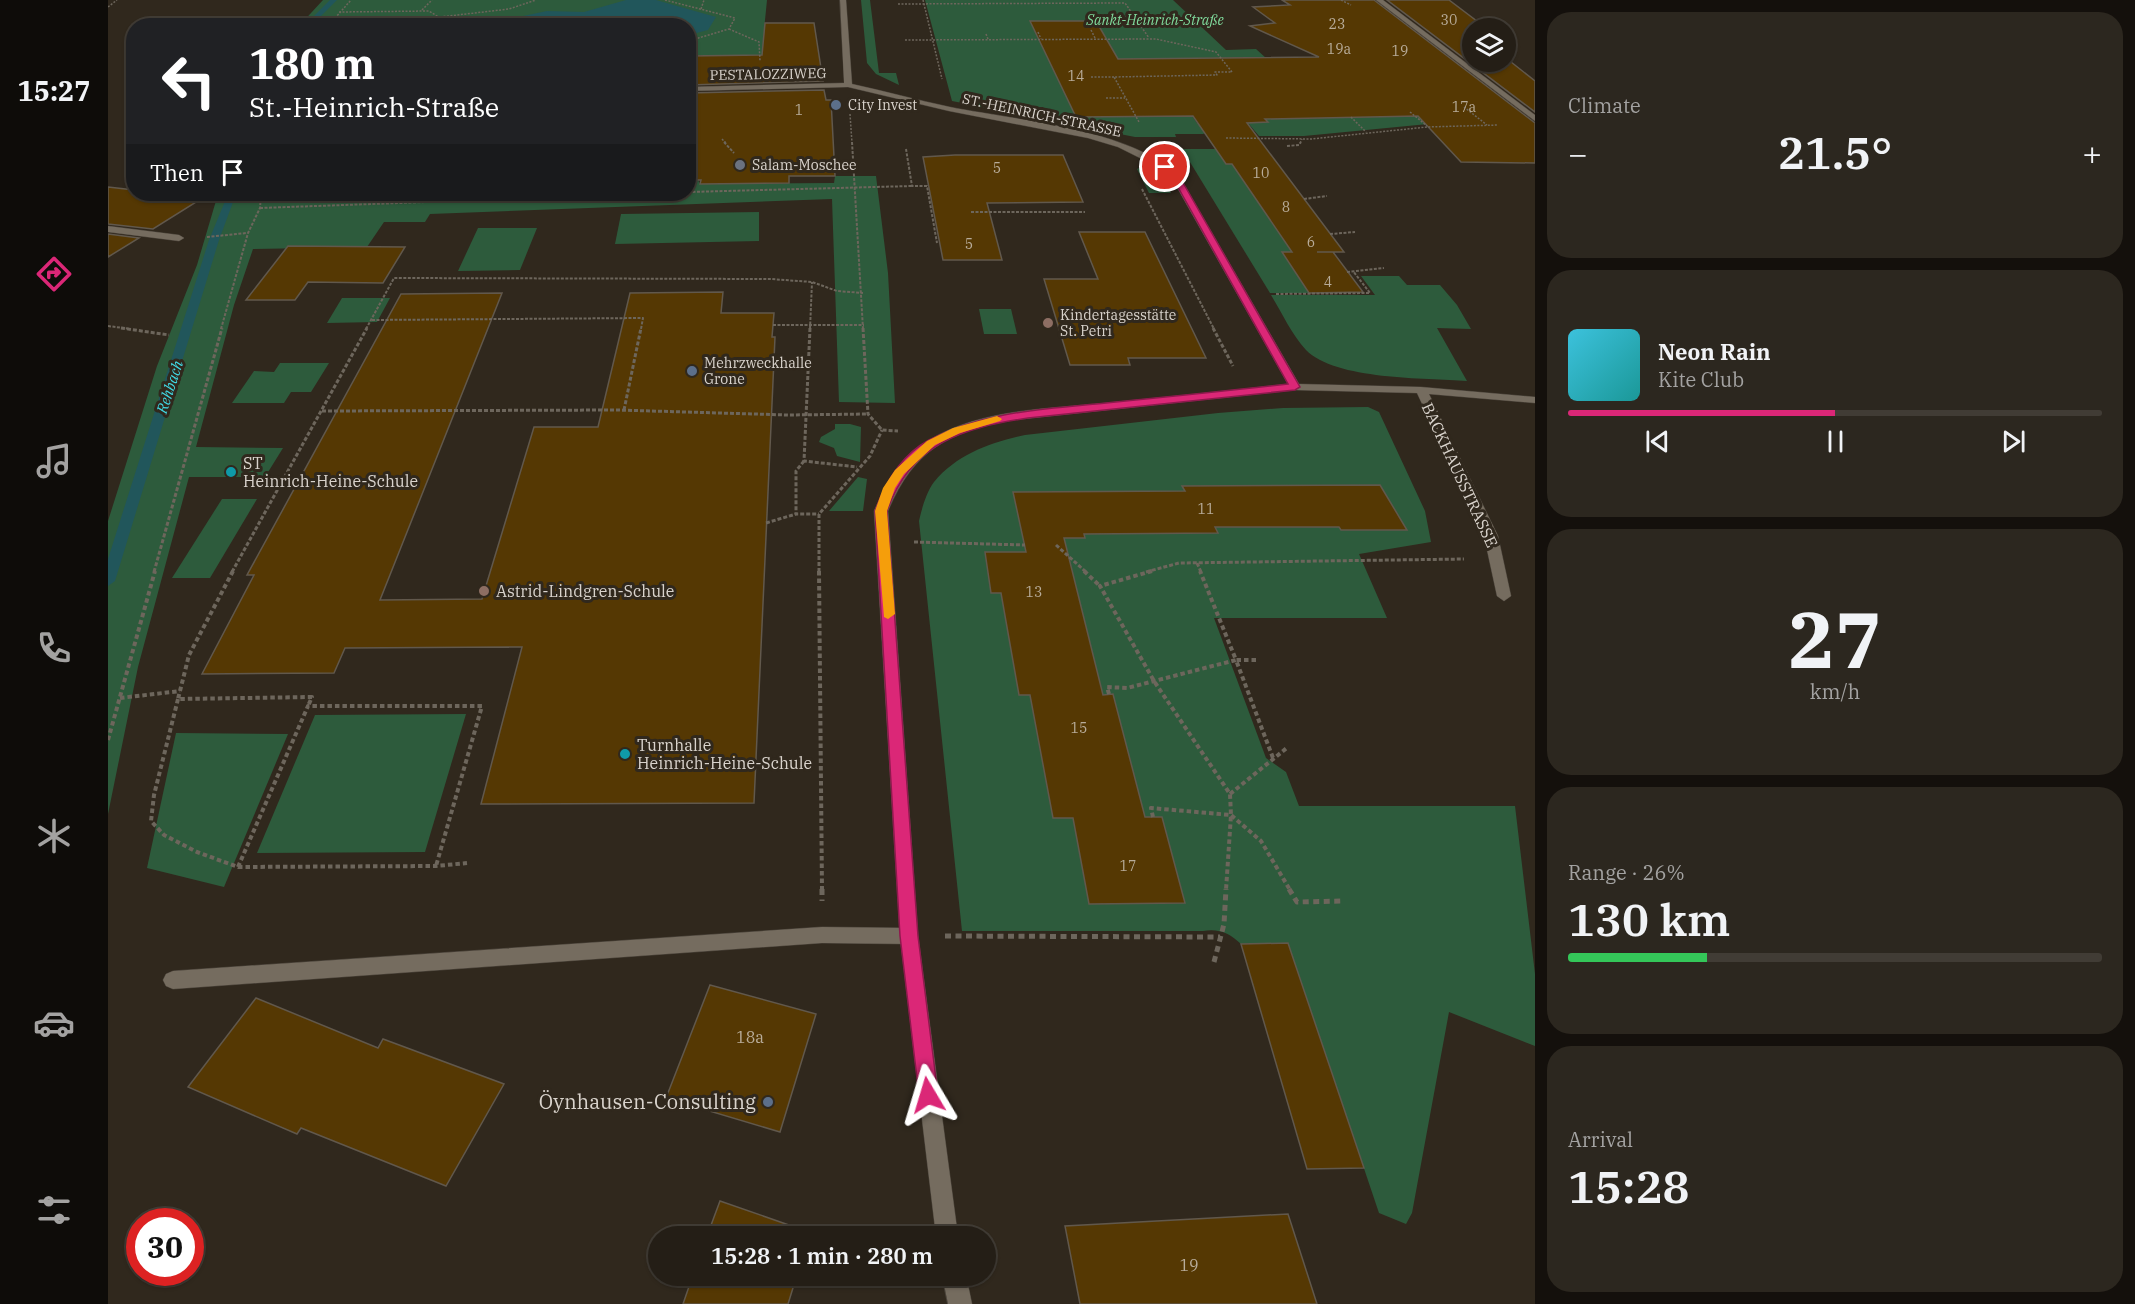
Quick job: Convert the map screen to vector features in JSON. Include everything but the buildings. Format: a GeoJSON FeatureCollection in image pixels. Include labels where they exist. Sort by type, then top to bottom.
{"type":"FeatureCollection","features":[{"type":"Feature","properties":{"kind":"street"},"geometry":{"type":"LineString","coordinates":[[843,0],[848,86]]}},
{"type":"Feature","properties":{"kind":"street"},"geometry":{"type":"LineString","coordinates":[[1379,0],[1535,119]]}},
{"type":"Feature","properties":{"kind":"street","name":"PESTALOZZIWEG"},"geometry":{"type":"LineString","coordinates":[[696,89],[848,86]]}},
{"type":"Feature","properties":{"kind":"street","name":"ST.-HEINRICH-STRASSE"},"geometry":{"type":"LineString","coordinates":[[848,86],[1089,136],[1121,145],[1165,167],[1178,181],[1295,387]]}},
{"type":"Feature","properties":{"kind":"street"},"geometry":{"type":"LineString","coordinates":[[108,229],[179,238]]}},
{"type":"Feature","properties":{"kind":"street","name":"BACKHAUSSTRASSE"},"geometry":{"type":"LineString","coordinates":[[946,1226],[909,936],[881,511],[889,488],[899,472],[931,443],[974,424],[1003,418],[1295,387],[1421,390],[1535,400]]}},
{"type":"Feature","properties":{"kind":"street","name":"BACKHAUSSTRASSE"},"geometry":{"type":"LineString","coordinates":[[1421,390],[1491,536],[1504,596]]}},
{"type":"Feature","properties":{"kind":"street"},"geometry":{"type":"LineString","coordinates":[[173,980],[822,934],[909,936]]}},
{"type":"Feature","properties":{"kind":"street"},"geometry":{"type":"LineString","coordinates":[[956,1286],[960,1304]]}},
{"type":"Feature","properties":{"kind":"path"},"geometry":{"type":"LineString","coordinates":[[108,7],[117,0]]}},
{"type":"Feature","properties":{"kind":"path"},"geometry":{"type":"LineString","coordinates":[[334,18],[351,0]]}},
{"type":"Feature","properties":{"kind":"path"},"geometry":{"type":"LineString","coordinates":[[422,11],[432,0]]}},
{"type":"Feature","properties":{"kind":"path"},"geometry":{"type":"LineString","coordinates":[[339,12],[429,11],[439,17],[509,9],[536,0]]}},
{"type":"Feature","properties":{"kind":"path"},"geometry":{"type":"LineString","coordinates":[[665,0],[735,18],[729,29]]}},
{"type":"Feature","properties":{"kind":"path"},"geometry":{"type":"LineString","coordinates":[[670,1],[674,0]]}},
{"type":"Feature","properties":{"kind":"path"},"geometry":{"type":"LineString","coordinates":[[700,9],[704,0]]}},
{"type":"Feature","properties":{"kind":"path"},"geometry":{"type":"LineString","coordinates":[[924,2],[950,109]]}},
{"type":"Feature","properties":{"kind":"path"},"geometry":{"type":"LineString","coordinates":[[898,4],[1125,2],[1149,39]]}},
{"type":"Feature","properties":{"kind":"path"},"geometry":{"type":"LineString","coordinates":[[696,38],[729,29],[759,42],[760,62],[757,88]]}},
{"type":"Feature","properties":{"kind":"path"},"geometry":{"type":"LineString","coordinates":[[1091,30],[1096,39]]}},
{"type":"Feature","properties":{"kind":"path"},"geometry":{"type":"LineString","coordinates":[[1038,32],[1041,39]]}},
{"type":"Feature","properties":{"kind":"path"},"geometry":{"type":"LineString","coordinates":[[986,34],[988,39]]}},
{"type":"Feature","properties":{"kind":"path"},"geometry":{"type":"LineString","coordinates":[[905,40],[1149,39],[1216,52],[1232,72],[1214,71],[1217,75],[1160,74],[1162,77],[1091,77]]}},
{"type":"Feature","properties":{"kind":"path"},"geometry":{"type":"LineString","coordinates":[[1114,77],[1141,124]]}},
{"type":"Feature","properties":{"kind":"path"},"geometry":{"type":"LineString","coordinates":[[848,86],[868,414],[882,430],[910,431],[931,443]]}},
{"type":"Feature","properties":{"kind":"path"},"geometry":{"type":"LineString","coordinates":[[1106,98],[1126,98]]}},
{"type":"Feature","properties":{"kind":"path"},"geometry":{"type":"LineString","coordinates":[[1464,107],[1487,125]]}},
{"type":"Feature","properties":{"kind":"path"},"geometry":{"type":"LineString","coordinates":[[1410,112],[1427,127]]}},
{"type":"Feature","properties":{"kind":"path"},"geometry":{"type":"LineString","coordinates":[[1351,117],[1367,132]]}},
{"type":"Feature","properties":{"kind":"path"},"geometry":{"type":"LineString","coordinates":[[1226,138],[1302,139],[1427,127],[1506,125]]}},
{"type":"Feature","properties":{"kind":"path"},"geometry":{"type":"LineString","coordinates":[[1287,146],[1299,145],[1302,139]]}},
{"type":"Feature","properties":{"kind":"path"},"geometry":{"type":"LineString","coordinates":[[722,140],[734,153]]}},
{"type":"Feature","properties":{"kind":"path"},"geometry":{"type":"LineString","coordinates":[[906,149],[912,186]]}},
{"type":"Feature","properties":{"kind":"path"},"geometry":{"type":"LineString","coordinates":[[1142,154],[1132,170],[1246,391]]}},
{"type":"Feature","properties":{"kind":"path"},"geometry":{"type":"LineString","coordinates":[[696,192],[854,186],[927,186],[937,243]]}},
{"type":"Feature","properties":{"kind":"path"},"geometry":{"type":"LineString","coordinates":[[1304,199],[1327,196]]}},
{"type":"Feature","properties":{"kind":"path"},"geometry":{"type":"LineString","coordinates":[[108,741],[248,233],[260,208],[260,201]]}},
{"type":"Feature","properties":{"kind":"path"},"geometry":{"type":"LineString","coordinates":[[260,208],[444,201]]}},
{"type":"Feature","properties":{"kind":"path"},"geometry":{"type":"LineString","coordinates":[[971,212],[1085,212]]}},
{"type":"Feature","properties":{"kind":"path"},"geometry":{"type":"LineString","coordinates":[[1330,234],[1355,232]]}},
{"type":"Feature","properties":{"kind":"path"},"geometry":{"type":"LineString","coordinates":[[205,238],[248,233]]}},
{"type":"Feature","properties":{"kind":"path"},"geometry":{"type":"LineString","coordinates":[[1347,272],[1384,268]]}},
{"type":"Feature","properties":{"kind":"path"},"geometry":{"type":"LineString","coordinates":[[1242,294],[1370,293],[1353,271]]}},
{"type":"Feature","properties":{"kind":"path"},"geometry":{"type":"LineString","coordinates":[[467,863],[436,866],[238,867],[197,852],[164,835],[151,821],[154,795],[189,655],[394,278],[771,279],[812,282],[837,291],[862,293]]}},
{"type":"Feature","properties":{"kind":"path"},"geometry":{"type":"LineString","coordinates":[[796,514],[796,471],[804,461],[812,325],[812,282]]}},
{"type":"Feature","properties":{"kind":"path"},"geometry":{"type":"LineString","coordinates":[[371,320],[642,318],[624,410]]}},
{"type":"Feature","properties":{"kind":"path"},"geometry":{"type":"LineString","coordinates":[[773,325],[864,325]]}},
{"type":"Feature","properties":{"kind":"path"},"geometry":{"type":"LineString","coordinates":[[108,326],[169,335]]}},
{"type":"Feature","properties":{"kind":"path"},"geometry":{"type":"LineString","coordinates":[[321,411],[624,410],[806,415],[868,414]]}},
{"type":"Feature","properties":{"kind":"path"},"geometry":{"type":"LineString","coordinates":[[822,934],[819,514],[870,456],[882,430]]}},
{"type":"Feature","properties":{"kind":"path"},"geometry":{"type":"LineString","coordinates":[[804,461],[858,467]]}},
{"type":"Feature","properties":{"kind":"path"},"geometry":{"type":"LineString","coordinates":[[766,523],[796,514],[819,514]]}},
{"type":"Feature","properties":{"kind":"path"},"geometry":{"type":"LineString","coordinates":[[884,541],[1024,545]]}},
{"type":"Feature","properties":{"kind":"path"},"geometry":{"type":"LineString","coordinates":[[1056,545],[1100,586],[1154,681],[1230,794],[1231,815],[1224,924],[1214,962]]}},
{"type":"Feature","properties":{"kind":"path"},"geometry":{"type":"LineString","coordinates":[[1100,586],[1179,563],[1497,559]]}},
{"type":"Feature","properties":{"kind":"path"},"geometry":{"type":"LineString","coordinates":[[1197,563],[1273,759]]}},
{"type":"Feature","properties":{"kind":"path"},"geometry":{"type":"LineString","coordinates":[[1108,694],[1107,687],[1127,687],[1236,660],[1256,660]]}},
{"type":"Feature","properties":{"kind":"path"},"geometry":{"type":"LineString","coordinates":[[120,698],[180,691]]}},
{"type":"Feature","properties":{"kind":"path"},"geometry":{"type":"LineString","coordinates":[[178,699],[312,697],[238,867]]}},
{"type":"Feature","properties":{"kind":"path"},"geometry":{"type":"LineString","coordinates":[[308,706],[482,706],[436,866]]}},
{"type":"Feature","properties":{"kind":"path"},"geometry":{"type":"LineString","coordinates":[[1230,794],[1288,747]]}},
{"type":"Feature","properties":{"kind":"path"},"geometry":{"type":"LineString","coordinates":[[1154,817],[1151,808],[1231,815],[1262,841],[1297,902],[1343,902]]}},
{"type":"Feature","properties":{"kind":"path"},"geometry":{"type":"LineString","coordinates":[[909,936],[1220,937]]}},
{"type":"Feature","properties":{"kind":"green space"},"geometry":{"type":"Polygon","coordinates":[[[323,0],[767,0],[764,30],[769,31],[767,55],[696,55],[696,18],[306,18],[323,0]]]}},
{"type":"Feature","properties":{"kind":"green space"},"geometry":{"type":"Polygon","coordinates":[[[861,0],[870,0],[879,73],[896,73],[899,85],[876,74],[867,63],[861,0]]]}},
{"type":"Feature","properties":{"kind":"green space","name":"Sankt-Heinrich-Straße"},"geometry":{"type":"Polygon","coordinates":[[[925,0],[1173,0],[1226,50],[1256,49],[1286,76],[1419,70],[1428,124],[1304,136],[1259,136],[1248,123],[1267,122],[1172,87],[1197,123],[1219,123],[1221,126],[1203,134],[1175,134],[1176,137],[1135,137],[952,101],[925,0]]]}},
{"type":"Feature","properties":{"kind":"green space"},"geometry":{"type":"Polygon","coordinates":[[[1182,149],[1217,149],[1232,164],[1293,252],[1309,293],[1270,293],[1182,149]]]}},
{"type":"Feature","properties":{"kind":"green space"},"geometry":{"type":"Polygon","coordinates":[[[1147,164],[1162,176],[1171,193],[1149,193],[1137,169],[1147,164]]]}},
{"type":"Feature","properties":{"kind":"green space"},"geometry":{"type":"Polygon","coordinates":[[[835,176],[876,176],[888,273],[895,403],[839,402],[832,199],[430,214],[425,222],[384,222],[367,247],[253,249],[234,305],[196,447],[283,448],[265,477],[189,477],[138,667],[108,814],[108,521],[157,366],[197,265],[216,201],[696,201],[696,180],[700,184],[834,183],[835,176]]]}},
{"type":"Feature","properties":{"kind":"green space"},"geometry":{"type":"Polygon","coordinates":[[[759,212],[759,241],[615,244],[621,214],[759,212]]]}},
{"type":"Feature","properties":{"kind":"green space"},"geometry":{"type":"Polygon","coordinates":[[[478,228],[537,228],[520,270],[458,271],[478,228]]]}},
{"type":"Feature","properties":{"kind":"green space"},"geometry":{"type":"Polygon","coordinates":[[[1361,276],[1399,276],[1407,285],[1440,285],[1457,305],[1471,329],[1437,328],[1467,381],[1382,376],[1338,367],[1320,360],[1301,344],[1271,295],[1375,295],[1361,276]]]}},
{"type":"Feature","properties":{"kind":"green space"},"geometry":{"type":"Polygon","coordinates":[[[342,298],[390,298],[377,322],[327,323],[342,298]]]}},
{"type":"Feature","properties":{"kind":"green space"},"geometry":{"type":"Polygon","coordinates":[[[979,309],[1011,309],[1017,334],[984,334],[979,309]]]}},
{"type":"Feature","properties":{"kind":"green space"},"geometry":{"type":"Polygon","coordinates":[[[280,363],[329,363],[311,392],[291,392],[284,403],[232,403],[254,371],[274,372],[280,363]]]}},
{"type":"Feature","properties":{"kind":"green space"},"geometry":{"type":"Polygon","coordinates":[[[1368,407],[1379,412],[1425,511],[1431,542],[1359,554],[1387,618],[1214,618],[1266,758],[1286,772],[1299,806],[1515,806],[1535,974],[1535,1046],[1449,1012],[1412,1213],[1406,1224],[1379,1213],[1288,943],[1241,944],[1228,934],[1214,930],[962,931],[919,521],[929,491],[943,472],[976,451],[1013,438],[1218,413],[1283,408],[1368,407]]]}},
{"type":"Feature","properties":{"kind":"green space"},"geometry":{"type":"Polygon","coordinates":[[[835,424],[861,427],[860,462],[837,456],[834,448],[819,442],[821,437],[835,429],[835,424]]]}},
{"type":"Feature","properties":{"kind":"green space"},"geometry":{"type":"Polygon","coordinates":[[[858,477],[867,479],[863,511],[829,511],[858,477]]]}},
{"type":"Feature","properties":{"kind":"green space"},"geometry":{"type":"Polygon","coordinates":[[[222,499],[257,499],[210,578],[172,578],[222,499]]]}},
{"type":"Feature","properties":{"kind":"green space"},"geometry":{"type":"Polygon","coordinates":[[[466,714],[425,852],[257,853],[315,715],[466,714]]]}},
{"type":"Feature","properties":{"kind":"green space"},"geometry":{"type":"Polygon","coordinates":[[[176,733],[288,734],[224,887],[147,868],[176,733]]]}},
{"type":"Feature","properties":{"kind":"water"},"geometry":{"type":"Polygon","coordinates":[[[626,0],[656,0],[716,17],[708,30],[696,33],[696,18],[513,18],[547,11],[584,12],[626,0]]]}},
{"type":"Feature","properties":{"kind":"waterway","name":"Rehbach"},"geometry":{"type":"LineString","coordinates":[[315,18],[334,0]]}},
{"type":"Feature","properties":{"kind":"waterway","name":"Rehbach"},"geometry":{"type":"LineString","coordinates":[[108,581],[214,240],[229,201]]}},
{"type":"Feature","properties":{"kind":"slow traffic"},"geometry":{"type":"LineString","coordinates":[[888,614],[881,511],[889,488],[899,472],[931,443],[957,431],[997,419]]}},
{"type":"Feature","properties":{"kind":"place","name":"City Invest"},"geometry":{"type":"Point","coordinates":[836,105]}},
{"type":"Feature","properties":{"kind":"place","name":"Salam-Moschee"},"geometry":{"type":"Point","coordinates":[740,165]}},
{"type":"Feature","properties":{"kind":"place","name":"Kindertagesstätte St. Petri"},"geometry":{"type":"Point","coordinates":[1048,323]}},
{"type":"Feature","properties":{"kind":"place","name":"Mehrzweckhalle Grone"},"geometry":{"type":"Point","coordinates":[692,371]}},
{"type":"Feature","properties":{"kind":"place","name":"ST Heinrich-Heine-Schule"},"geometry":{"type":"Point","coordinates":[231,472]}},
{"type":"Feature","properties":{"kind":"place","name":"Astrid-Lindgren-Schule"},"geometry":{"type":"Point","coordinates":[484,591]}},
{"type":"Feature","properties":{"kind":"place","name":"Turnhalle Heinrich-Heine-Schule"},"geometry":{"type":"Point","coordinates":[625,754]}},
{"type":"Feature","properties":{"kind":"place","name":"Öynhausen-Consulting"},"geometry":{"type":"Point","coordinates":[768,1102]}},
{"type":"Feature","properties":{"kind":"route"},"geometry":{"type":"LineString","coordinates":[[928,1095],[909,936],[881,511],[889,488],[899,472],[914,457],[931,443],[983,422],[1013,416],[1295,387],[1178,181],[1165,167]]}}]}
